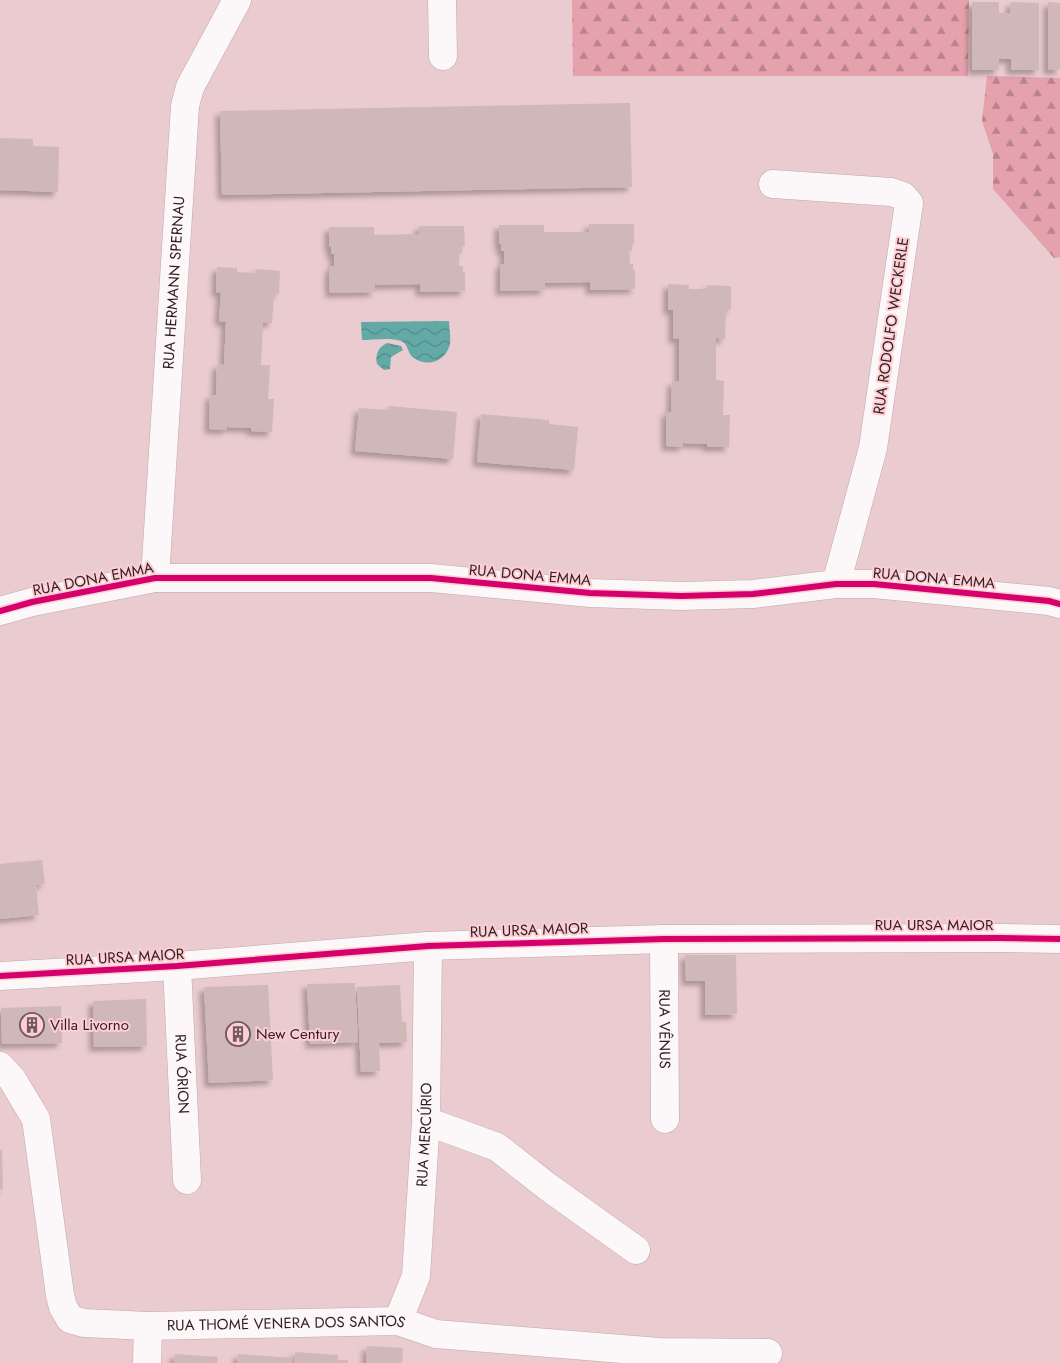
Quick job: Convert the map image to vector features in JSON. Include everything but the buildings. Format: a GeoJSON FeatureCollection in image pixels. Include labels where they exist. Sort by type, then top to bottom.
{"type":"FeatureCollection","features":[{"type":"Feature","properties":{"kind":"street","name":"RUA HERMANN SPERNAU"},"geometry":{"type":"LineString","coordinates":[[155,578],[184,106],[190,87],[237,0]]}},
{"type":"Feature","properties":{"kind":"street"},"geometry":{"type":"LineString","coordinates":[[442,0],[443,56]]}},
{"type":"Feature","properties":{"kind":"street","name":"RUA RODOLFO WECKERLE"},"geometry":{"type":"LineString","coordinates":[[773,184],[891,192],[903,196],[909,203],[873,448],[836,584]]}},
{"type":"Feature","properties":{"kind":"street","name":"RUA DONA EMMA"},"geometry":{"type":"LineString","coordinates":[[0,611],[32,602],[155,578],[432,578],[590,593],[681,596],[753,594],[836,584],[893,586],[1049,601],[1060,604]]}},
{"type":"Feature","properties":{"kind":"street","name":"RUA URSA MAIOR"},"geometry":{"type":"LineString","coordinates":[[0,976],[177,966],[428,946],[664,939],[1000,938],[1060,940]]}},
{"type":"Feature","properties":{"kind":"street","name":"RUA VÊNUS"},"geometry":{"type":"LineString","coordinates":[[664,939],[665,1119]]}},
{"type":"Feature","properties":{"kind":"street","name":"RUA MERCÚRIO"},"geometry":{"type":"LineString","coordinates":[[398,1321],[416,1276],[426,1120],[428,946]]}},
{"type":"Feature","properties":{"kind":"street","name":"RUA ÓRION"},"geometry":{"type":"LineString","coordinates":[[177,966],[187,1180]]}},
{"type":"Feature","properties":{"kind":"street","name":"RUA THOMÉ VENERA DOS SANTOS"},"geometry":{"type":"LineString","coordinates":[[0,1066],[12,1079],[36,1119],[63,1307],[70,1318],[84,1323],[148,1326],[398,1321],[436,1334],[659,1352],[768,1353]]}},
{"type":"Feature","properties":{"kind":"street"},"geometry":{"type":"LineString","coordinates":[[426,1120],[497,1148],[636,1250]]}},
{"type":"Feature","properties":{"kind":"street"},"geometry":{"type":"LineString","coordinates":[[147,1363],[148,1326]]}},
{"type":"Feature","properties":{"kind":"green space"},"geometry":{"type":"Polygon","coordinates":[[[572,0],[969,0],[968,76],[573,76],[572,0]]]}},
{"type":"Feature","properties":{"kind":"green space"},"geometry":{"type":"Polygon","coordinates":[[[987,76],[1060,78],[1060,257],[1054,258],[993,189],[993,154],[982,121],[987,76]]]}},
{"type":"Feature","properties":{"kind":"water"},"geometry":{"type":"Polygon","coordinates":[[[449,321],[450,344],[445,355],[436,361],[419,361],[410,354],[404,342],[401,341],[387,339],[362,340],[361,322],[449,321]]]}},
{"type":"Feature","properties":{"kind":"water"},"geometry":{"type":"Polygon","coordinates":[[[387,343],[401,346],[403,350],[391,357],[390,369],[384,370],[377,364],[376,357],[379,349],[387,343]]]}},
{"type":"Feature","properties":{"kind":"cycle path"},"geometry":{"type":"LineString","coordinates":[[0,611],[32,602],[155,578],[431,578],[590,593],[681,596],[753,594],[836,584],[874,584],[1049,601],[1060,604]]}},
{"type":"Feature","properties":{"kind":"cycle path"},"geometry":{"type":"LineString","coordinates":[[0,976],[177,966],[428,946],[664,939],[1060,939]]}},
{"type":"Feature","properties":{"kind":"place","name":"Villa Livorno"},"geometry":{"type":"Point","coordinates":[32,1025]}},
{"type":"Feature","properties":{"kind":"place","name":"New Century"},"geometry":{"type":"Point","coordinates":[238,1034]}}]}
